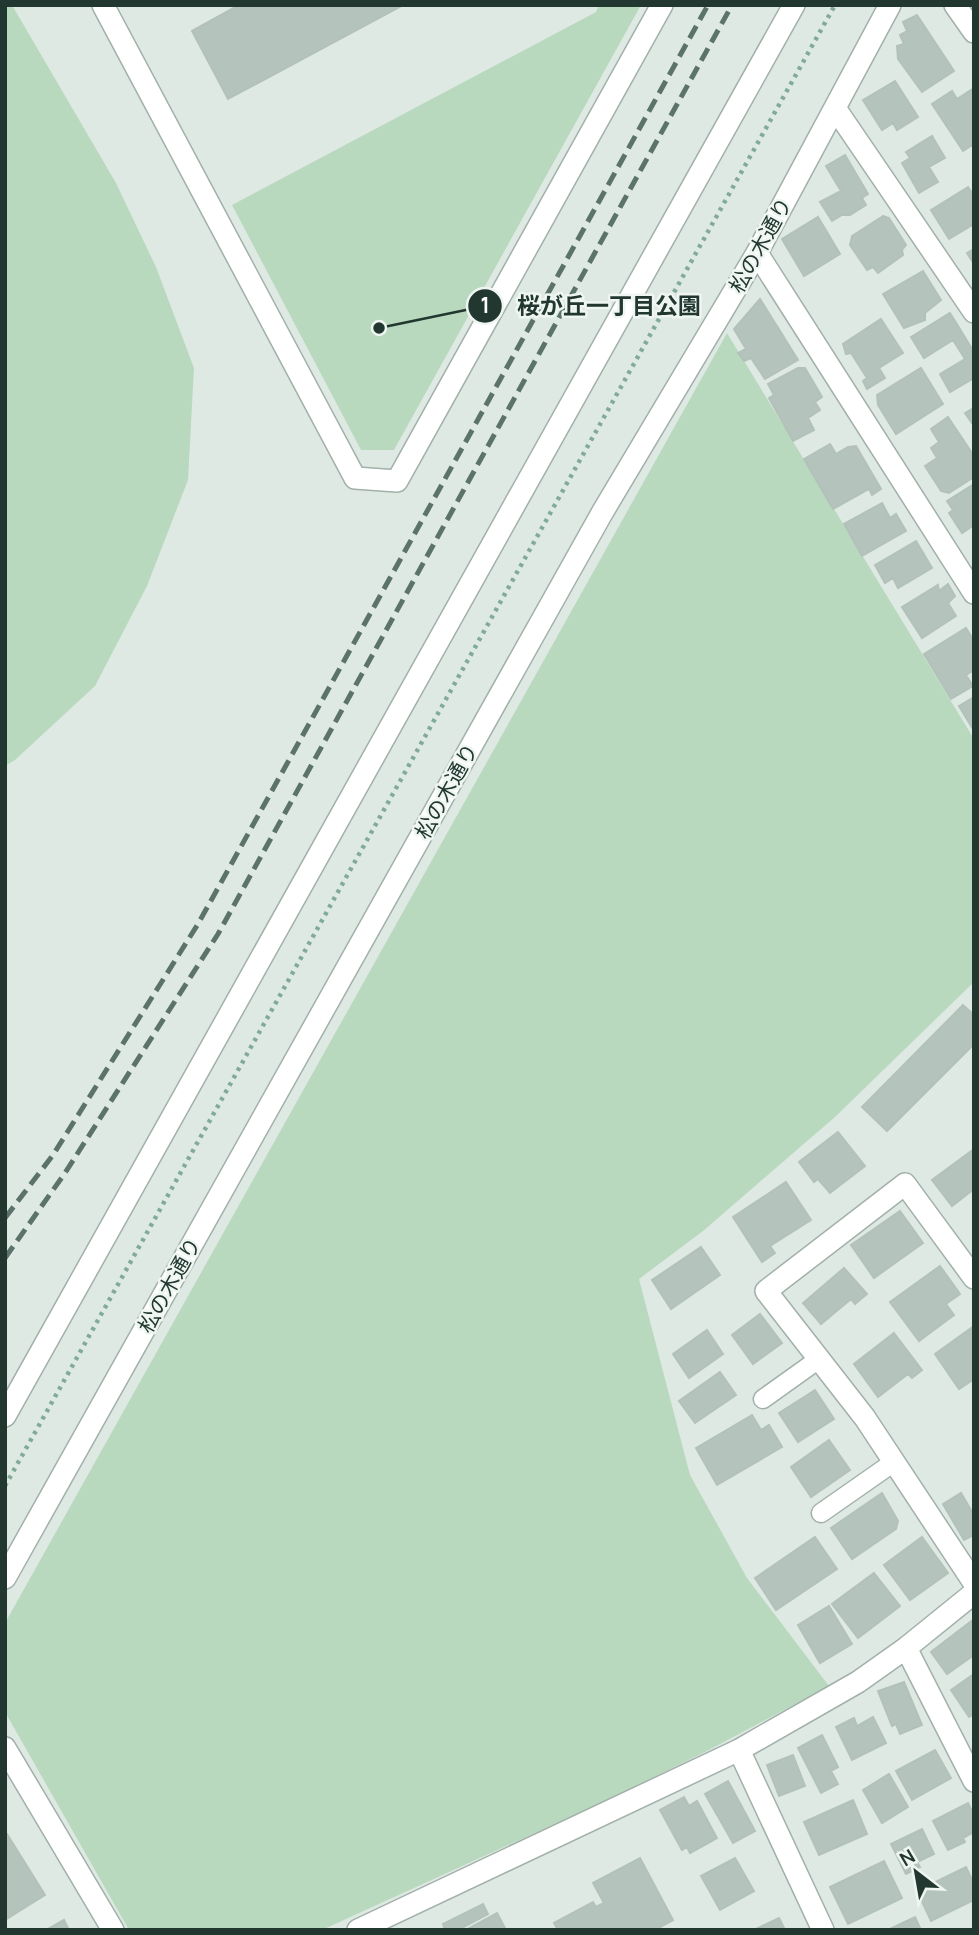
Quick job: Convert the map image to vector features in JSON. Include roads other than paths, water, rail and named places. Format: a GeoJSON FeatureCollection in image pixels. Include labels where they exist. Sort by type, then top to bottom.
{"type":"FeatureCollection","features":[{"type":"Feature","properties":{"kind":"street"},"geometry":{"type":"LineString","coordinates":[[103,5],[355,478],[397,481],[662,5]]}},
{"type":"Feature","properties":{"kind":"street"},"geometry":{"type":"LineString","coordinates":[[5,1416],[794,5]]}},
{"type":"Feature","properties":{"kind":"street","name":"松の木通り"},"geometry":{"type":"LineString","coordinates":[[5,1578],[602,513],[757,253],[890,5]]}},
{"type":"Feature","properties":{"kind":"street"},"geometry":{"type":"LineString","coordinates":[[955,5],[974,32]]}},
{"type":"Feature","properties":{"kind":"street"},"geometry":{"type":"LineString","coordinates":[[835,108],[974,312]]}},
{"type":"Feature","properties":{"kind":"street"},"geometry":{"type":"LineString","coordinates":[[757,253],[974,593]]}},
{"type":"Feature","properties":{"kind":"street"},"geometry":{"type":"LineString","coordinates":[[974,1278],[905,1184],[766,1291],[865,1418],[974,1583]]}},
{"type":"Feature","properties":{"kind":"street"},"geometry":{"type":"LineString","coordinates":[[358,1930],[739,1750],[858,1682],[906,1648],[974,1593]]}},
{"type":"Feature","properties":{"kind":"street"},"geometry":{"type":"LineString","coordinates":[[906,1648],[974,1781]]}},
{"type":"Feature","properties":{"kind":"street"},"geometry":{"type":"LineString","coordinates":[[5,1748],[113,1930]]}},
{"type":"Feature","properties":{"kind":"street"},"geometry":{"type":"LineString","coordinates":[[739,1750],[822,1930]]}},
{"type":"Feature","properties":{"kind":"lane"},"geometry":{"type":"LineString","coordinates":[[762,1399],[819,1359]]}},
{"type":"Feature","properties":{"kind":"lane"},"geometry":{"type":"LineString","coordinates":[[821,1513],[894,1462]]}},
{"type":"Feature","properties":{"kind":"railway"},"geometry":{"type":"LineString","coordinates":[[5,1218],[53,1155],[198,924],[708,5]]}},
{"type":"Feature","properties":{"kind":"railway"},"geometry":{"type":"LineString","coordinates":[[5,1258],[65,1173],[218,934],[732,5]]}},
{"type":"Feature","properties":{"kind":"place","name":"桜が丘一丁目公園"},"geometry":{"type":"Point","coordinates":[379,328]}}]}
